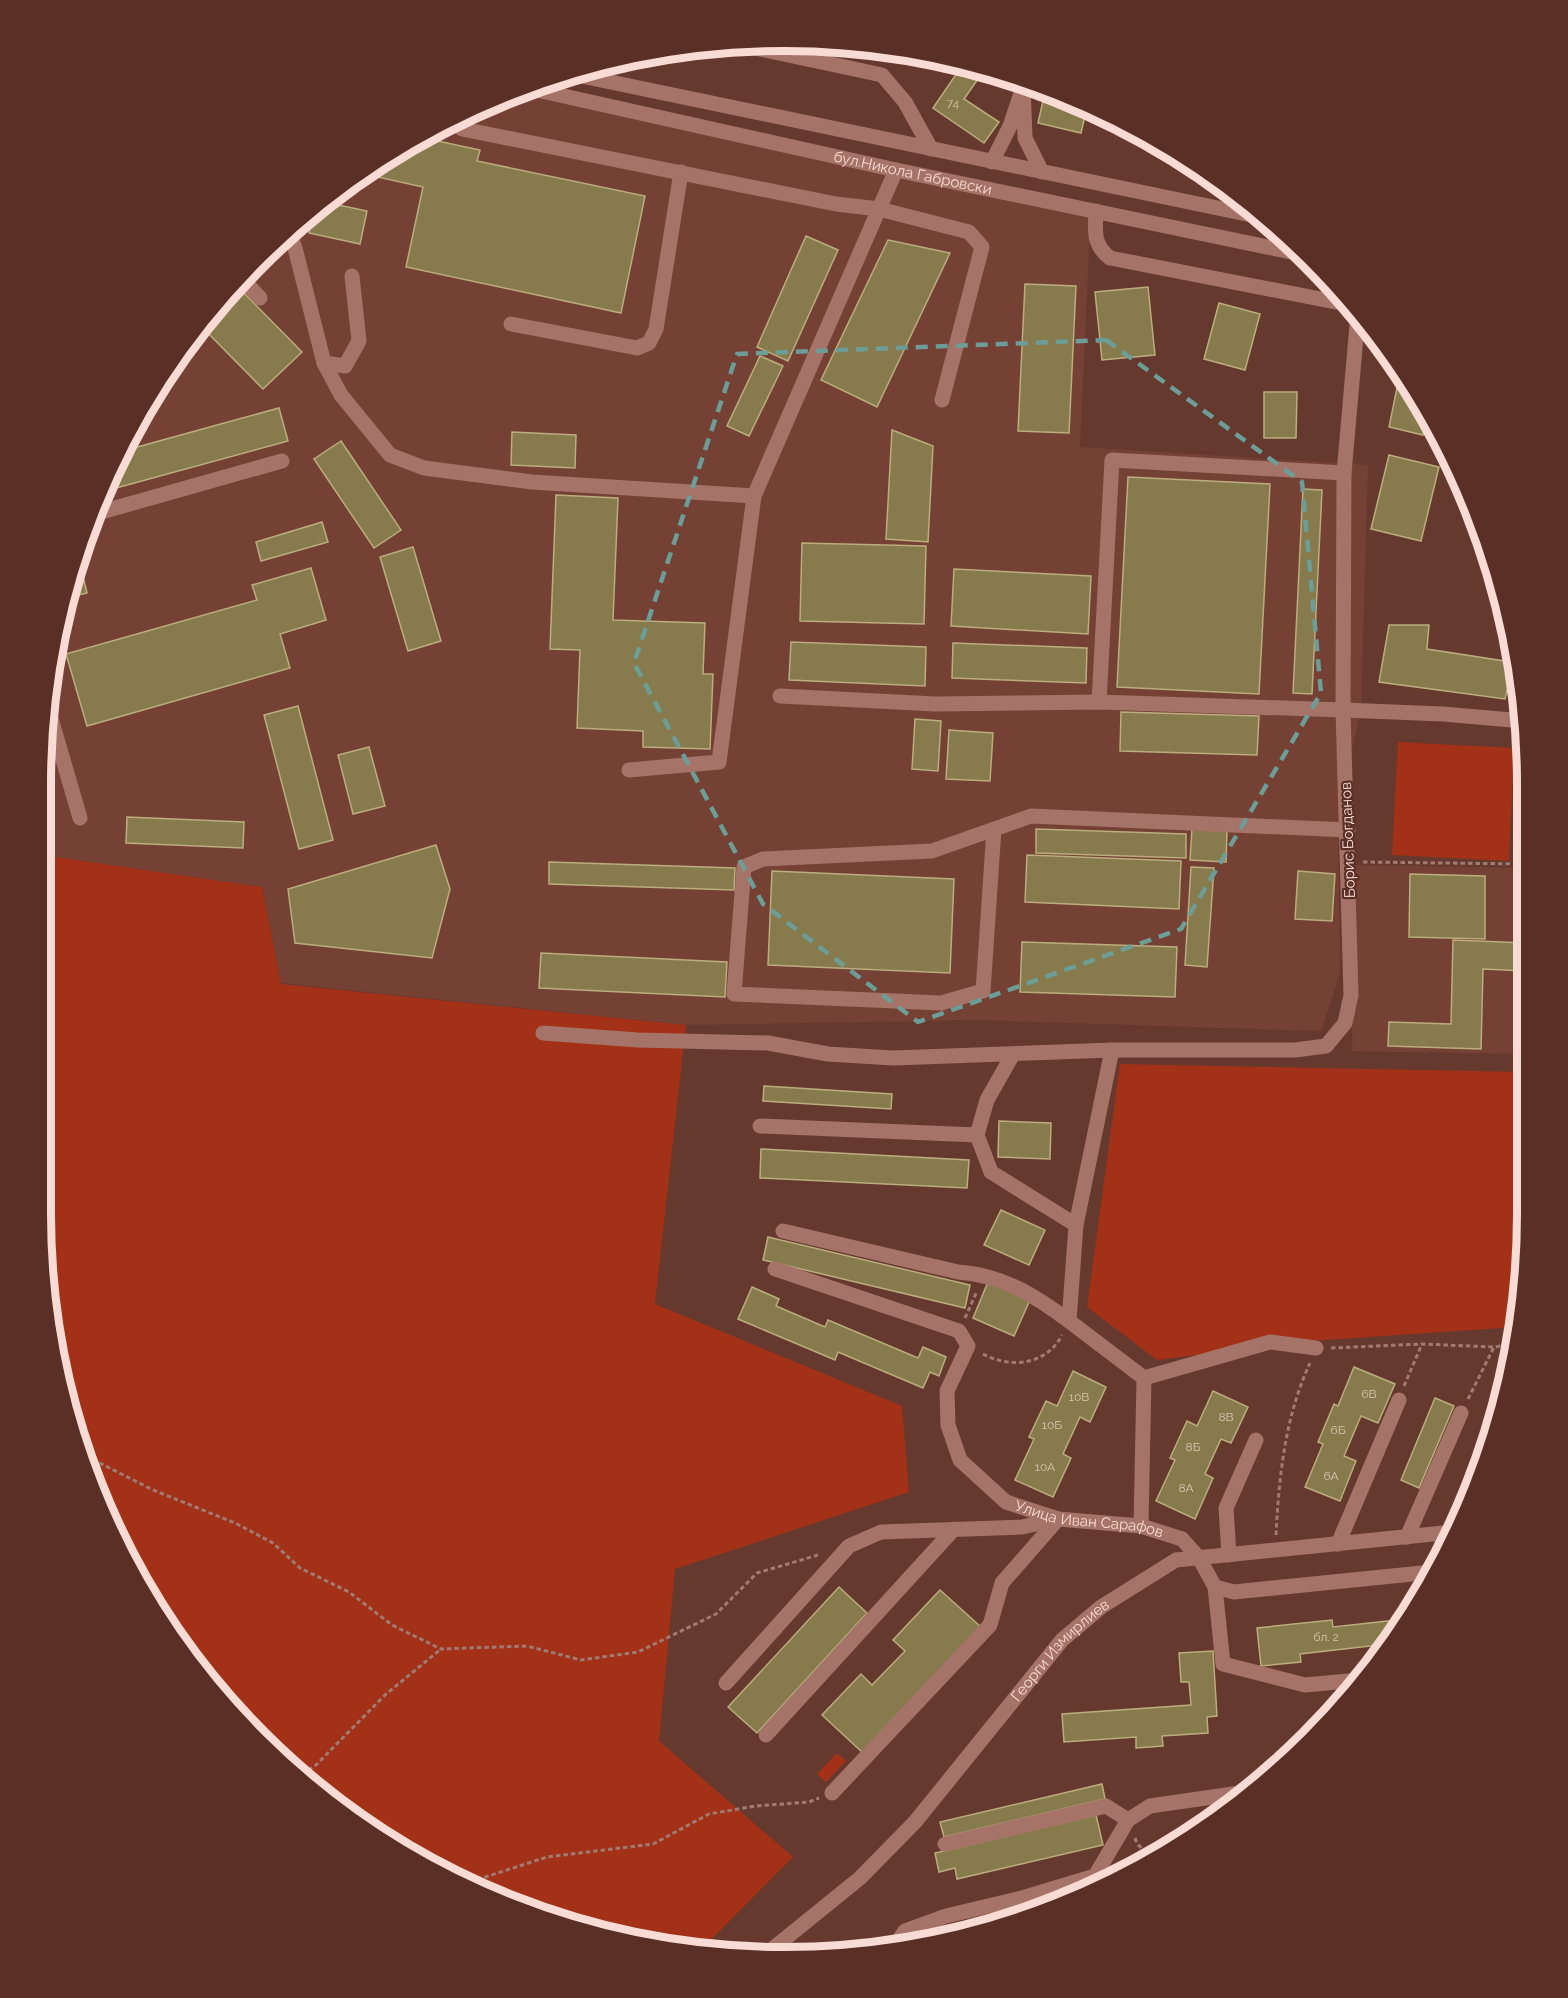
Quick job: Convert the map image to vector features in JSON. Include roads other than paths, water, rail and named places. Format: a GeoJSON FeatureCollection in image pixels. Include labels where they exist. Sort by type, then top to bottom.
{"type":"FeatureCollection","features":[{"type":"Feature","properties":{"kind":"street"},"geometry":{"type":"LineString","coordinates":[[772,51],[882,75],[905,102],[931,149]]}},
{"type":"Feature","properties":{"kind":"street","name":"бул.Никола Габровски"},"geometry":{"type":"LineString","coordinates":[[590,77],[1244,213]]}},
{"type":"Feature","properties":{"kind":"street"},"geometry":{"type":"LineString","coordinates":[[992,162],[1010,126],[1021,90]]}},
{"type":"Feature","properties":{"kind":"street"},"geometry":{"type":"LineString","coordinates":[[1023,91],[1025,138],[1042,172]]}},
{"type":"Feature","properties":{"kind":"street","name":"бул.Никола Габровски"},"geometry":{"type":"LineString","coordinates":[[544,92],[896,170],[1286,251]]}},
{"type":"Feature","properties":{"kind":"street"},"geometry":{"type":"LineString","coordinates":[[462,129],[836,204],[879,209],[969,232],[982,247],[942,400]]}},
{"type":"Feature","properties":{"kind":"street"},"geometry":{"type":"LineString","coordinates":[[629,770],[719,762],[754,496],[896,170]]}},
{"type":"Feature","properties":{"kind":"street"},"geometry":{"type":"LineString","coordinates":[[511,324],[637,348],[649,343],[656,329],[681,172]]}},
{"type":"Feature","properties":{"kind":"street"},"geometry":{"type":"LineString","coordinates":[[1096,212],[1095,240],[1101,251],[1110,258],[1336,302]]}},
{"type":"Feature","properties":{"kind":"street"},"geometry":{"type":"LineString","coordinates":[[292,241],[324,363],[341,395],[390,455],[424,468],[532,482],[754,496]]}},
{"type":"Feature","properties":{"kind":"street"},"geometry":{"type":"LineString","coordinates":[[324,363],[345,366],[359,341],[352,276]]}},
{"type":"Feature","properties":{"kind":"street"},"geometry":{"type":"LineString","coordinates":[[248,285],[260,298]]}},
{"type":"Feature","properties":{"kind":"street","name":"Борис Богданов"},"geometry":{"type":"LineString","coordinates":[[543,1033],[638,1040],[768,1043],[828,1054],[893,1058],[1112,1050],[1295,1050],[1326,1046],[1345,1023],[1351,995],[1344,710],[1344,473],[1357,327]]}},
{"type":"Feature","properties":{"kind":"street"},"geometry":{"type":"LineString","coordinates":[[1099,702],[1112,460],[1344,473]]}},
{"type":"Feature","properties":{"kind":"street"},"geometry":{"type":"LineString","coordinates":[[104,511],[282,461]]}},
{"type":"Feature","properties":{"kind":"street"},"geometry":{"type":"LineString","coordinates":[[780,696],[935,704],[1099,702],[1344,710],[1443,714],[1514,720]]}},
{"type":"Feature","properties":{"kind":"street"},"geometry":{"type":"LineString","coordinates":[[54,728],[80,818]]}},
{"type":"Feature","properties":{"kind":"street"},"geometry":{"type":"LineString","coordinates":[[994,829],[982,991],[941,1003],[734,994],[744,867],[763,859],[932,851],[994,829],[1031,816],[1348,830]]}},
{"type":"Feature","properties":{"kind":"street"},"geometry":{"type":"LineString","coordinates":[[1069,1321],[1076,1224],[1112,1050]]}},
{"type":"Feature","properties":{"kind":"street"},"geometry":{"type":"LineString","coordinates":[[1013,1054],[987,1100],[977,1135],[991,1172],[1076,1224]]}},
{"type":"Feature","properties":{"kind":"street"},"geometry":{"type":"LineString","coordinates":[[760,1126],[977,1135]]}},
{"type":"Feature","properties":{"kind":"street"},"geometry":{"type":"LineString","coordinates":[[783,1231],[958,1272],[984,1274],[1036,1297],[1144,1378]]}},
{"type":"Feature","properties":{"kind":"street","name":"Улица Иван Сарафов"},"geometry":{"type":"LineString","coordinates":[[775,1269],[959,1331],[968,1346],[947,1391],[948,1425],[960,1460],[1006,1502],[1058,1519],[1141,1526],[1182,1539],[1199,1558],[1215,1587]]}},
{"type":"Feature","properties":{"kind":"street"},"geometry":{"type":"LineString","coordinates":[[1144,1378],[1270,1342],[1316,1348]]}},
{"type":"Feature","properties":{"kind":"street"},"geometry":{"type":"LineString","coordinates":[[1141,1526],[1144,1378]]}},
{"type":"Feature","properties":{"kind":"street"},"geometry":{"type":"LineString","coordinates":[[1338,1544],[1399,1400]]}},
{"type":"Feature","properties":{"kind":"street"},"geometry":{"type":"LineString","coordinates":[[1407,1537],[1461,1413]]}},
{"type":"Feature","properties":{"kind":"street"},"geometry":{"type":"LineString","coordinates":[[1229,1555],[1226,1508],[1256,1440]]}},
{"type":"Feature","properties":{"kind":"street"},"geometry":{"type":"LineString","coordinates":[[726,1683],[849,1546],[881,1532],[1022,1527],[1058,1519]]}},
{"type":"Feature","properties":{"kind":"street"},"geometry":{"type":"LineString","coordinates":[[832,1792],[990,1625],[1002,1583],[1058,1519]]}},
{"type":"Feature","properties":{"kind":"street"},"geometry":{"type":"LineString","coordinates":[[766,1735],[954,1529]]}},
{"type":"Feature","properties":{"kind":"street","name":"Георги Измирлиев"},"geometry":{"type":"LineString","coordinates":[[775,1947],[860,1878],[915,1822],[1062,1640],[1101,1607],[1176,1560],[1443,1533]]}},
{"type":"Feature","properties":{"kind":"street"},"geometry":{"type":"LineString","coordinates":[[1348,1681],[1305,1685],[1223,1664],[1215,1587],[1234,1592],[1423,1573]]}},
{"type":"Feature","properties":{"kind":"street"},"geometry":{"type":"LineString","coordinates":[[901,1937],[906,1930],[946,1916],[1022,1898],[1095,1876],[1128,1820],[1150,1806],[1232,1794]]}},
{"type":"Feature","properties":{"kind":"street"},"geometry":{"type":"LineString","coordinates":[[945,1844],[1106,1806],[1128,1820]]}}]}
